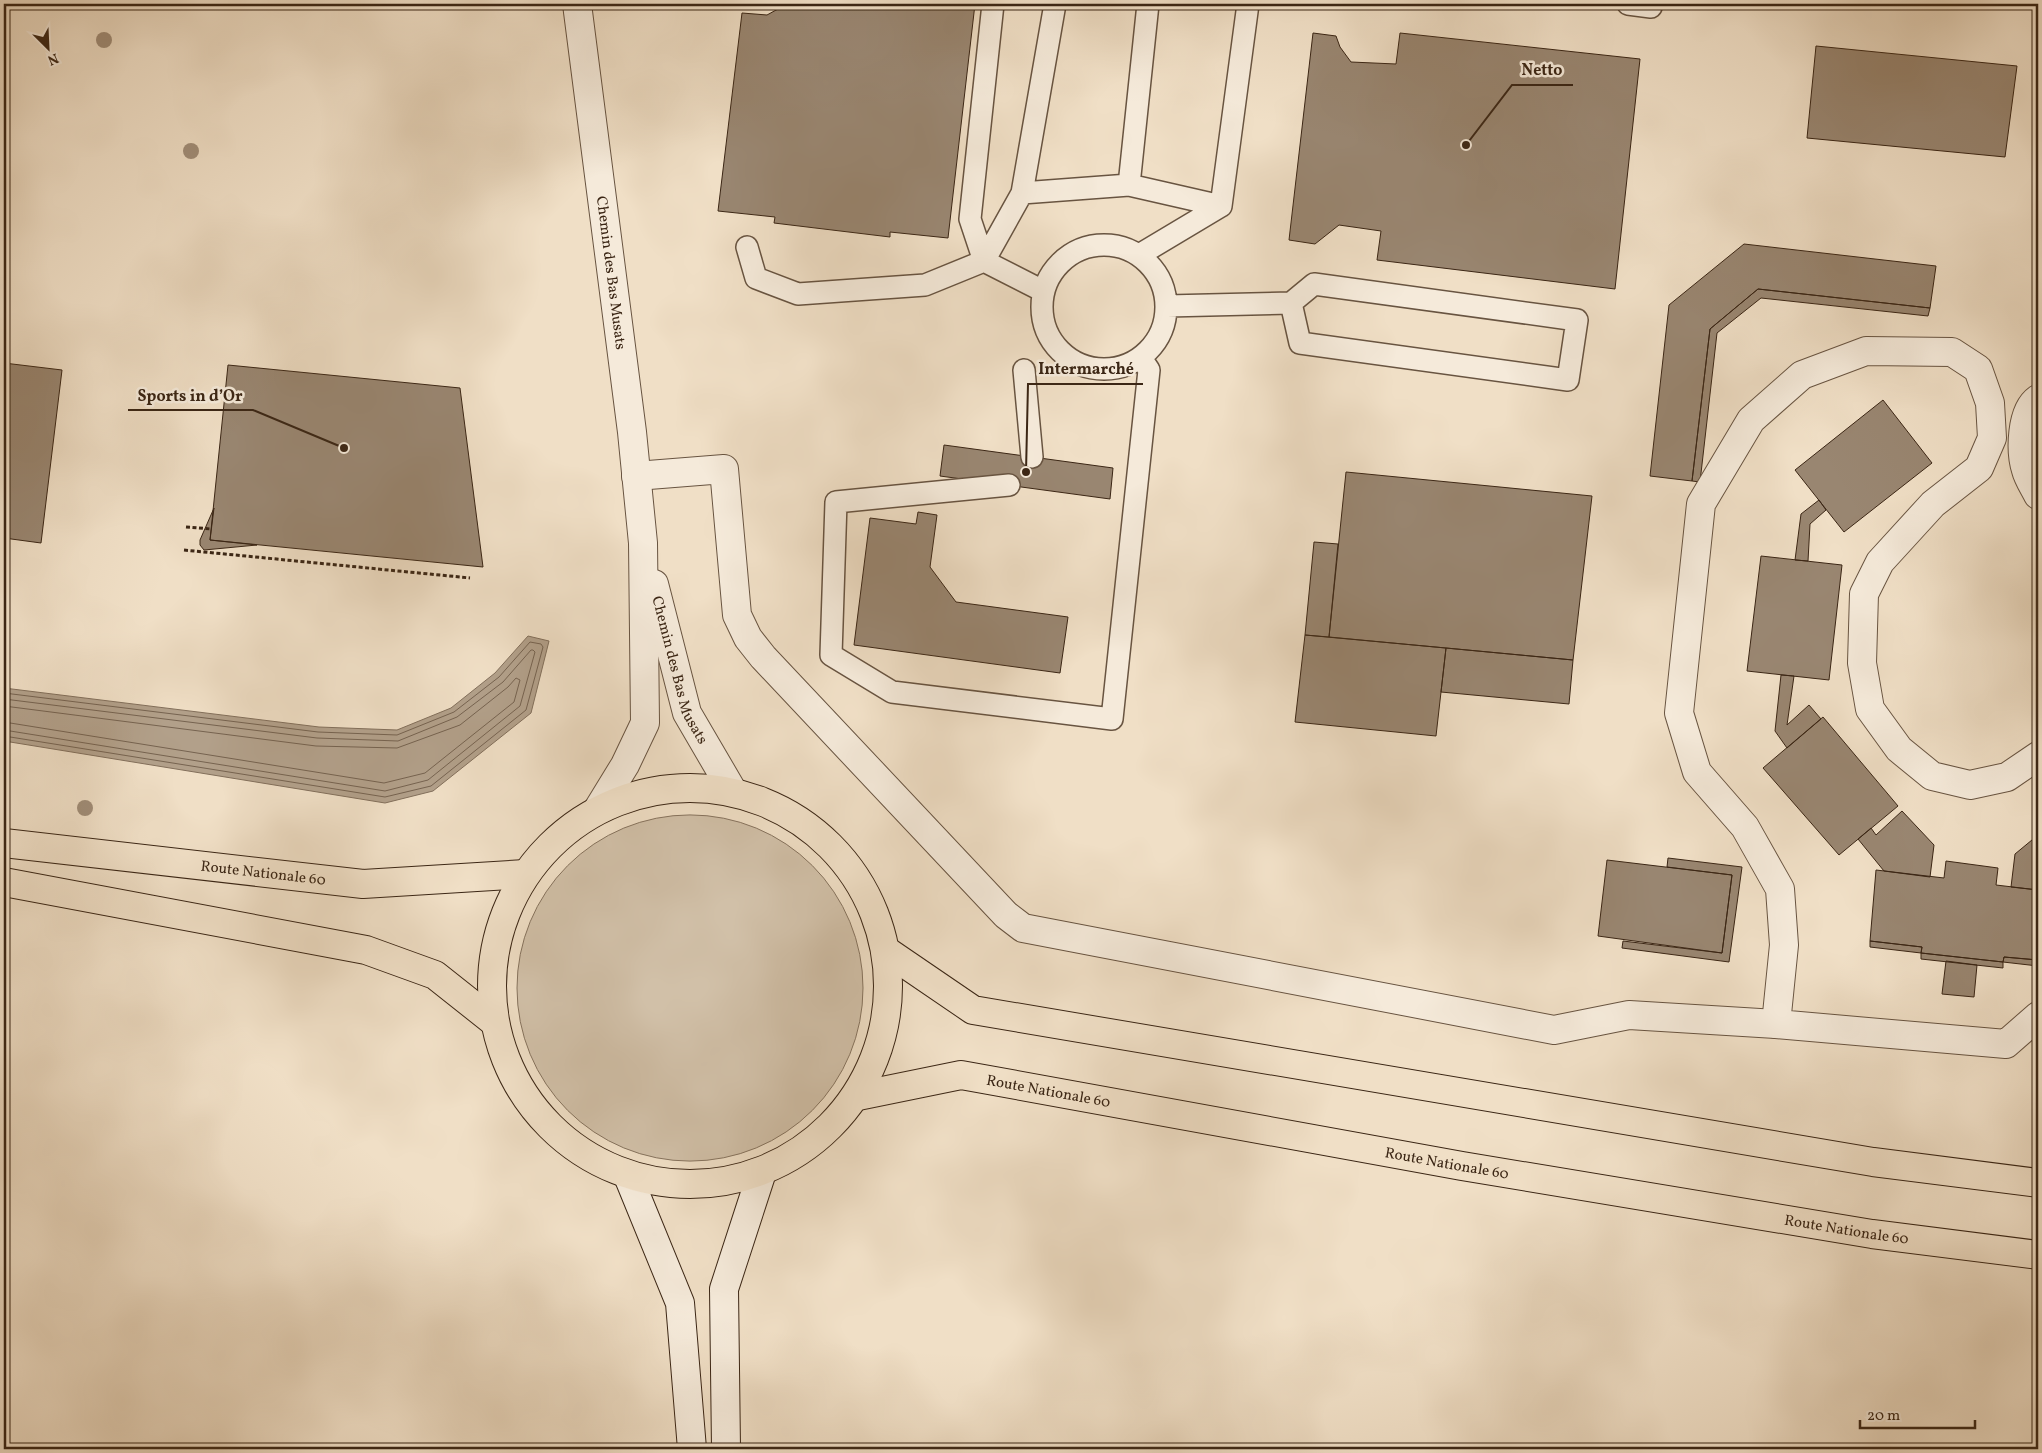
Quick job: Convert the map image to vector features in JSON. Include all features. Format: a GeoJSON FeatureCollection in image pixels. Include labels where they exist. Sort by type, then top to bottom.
{"type":"FeatureCollection","features":[{"type":"Feature","properties":{"kind":"main road"},"geometry":{"type":"LineString","coordinates":[[663,788],[732,790],[804,822],[859,879],[888,952],[886,1027],[858,1096],[816,1142],[762,1172],[695,1186],[628,1176],[565,1142],[518,1088],[493,1020],[495,944],[525,874],[557,837],[598,809],[663,788]]}},
{"type":"Feature","properties":{"kind":"main road","name":"Route Nationale 60"},"geometry":{"type":"LineString","coordinates":[[4,843],[363,884],[525,874]]}},
{"type":"Feature","properties":{"kind":"main road"},"geometry":{"type":"LineString","coordinates":[[4,882],[366,950],[434,975],[493,1020]]}},
{"type":"Feature","properties":{"kind":"main road"},"geometry":{"type":"LineString","coordinates":[[888,952],[973,1010],[1873,1162],[2038,1183]]}},
{"type":"Feature","properties":{"kind":"main road","name":"Route Nationale 60"},"geometry":{"type":"LineString","coordinates":[[858,1096],[961,1075],[1462,1166],[1872,1234],[2038,1256]]}},
{"type":"Feature","properties":{"kind":"street","name":"Chemin des Bas Musats"},"geometry":{"type":"LineString","coordinates":[[577,4],[643,543],[645,723],[625,764],[598,809]]}},
{"type":"Feature","properties":{"kind":"street"},"geometry":{"type":"LineString","coordinates":[[1776,1024],[1784,945],[1780,889],[1745,827],[1697,772],[1679,713],[1701,504],[1750,420],[1802,375],[1866,351],[1952,352],[1978,370],[1990,403],[1992,438],[1979,468],[1933,504],[1880,562],[1864,594],[1862,663],[1870,709],[1899,749],[1932,776],[1970,785],[2007,777],[2038,756]]}},
{"type":"Feature","properties":{"kind":"street"},"geometry":{"type":"LineString","coordinates":[[2038,399],[2033,403],[2022,431],[2026,469],[2038,495]]}},
{"type":"Feature","properties":{"kind":"street"},"geometry":{"type":"LineString","coordinates":[[636,476],[724,469],[737,615],[748,638],[763,657],[1006,916],[1023,928],[1554,1030],[1629,1015],[1776,1024],[2006,1044],[2038,1016]]}},
{"type":"Feature","properties":{"kind":"street","name":"Chemin des Bas Musats"},"geometry":{"type":"LineString","coordinates":[[643,543],[687,713],[732,790]]}},
{"type":"Feature","properties":{"kind":"street"},"geometry":{"type":"LineString","coordinates":[[726,1449],[724,1289],[762,1172]]}},
{"type":"Feature","properties":{"kind":"street"},"geometry":{"type":"LineString","coordinates":[[628,1176],[680,1303],[692,1449]]}},
{"type":"Feature","properties":{"kind":"lane"},"geometry":{"type":"LineString","coordinates":[[992,4],[970,219],[984,261],[1042,291]]}},
{"type":"Feature","properties":{"kind":"lane"},"geometry":{"type":"LineString","coordinates":[[747,247],[756,278],[798,294],[925,285],[984,261],[1022,194],[1055,4]]}},
{"type":"Feature","properties":{"kind":"lane"},"geometry":{"type":"LineString","coordinates":[[1130,185],[1148,4]]}},
{"type":"Feature","properties":{"kind":"lane"},"geometry":{"type":"LineString","coordinates":[[1221,206],[1248,4]]}},
{"type":"Feature","properties":{"kind":"lane"},"geometry":{"type":"LineString","coordinates":[[1628,4],[1650,7]]}},
{"type":"Feature","properties":{"kind":"lane"},"geometry":{"type":"LineString","coordinates":[[1022,194],[1130,185],[1221,206]]}},
{"type":"Feature","properties":{"kind":"lane"},"geometry":{"type":"LineString","coordinates":[[1139,255],[1221,206]]}},
{"type":"Feature","properties":{"kind":"lane"},"geometry":{"type":"LineString","coordinates":[[1111,244],[1139,255],[1159,277],[1167,306],[1160,336],[1141,358],[1120,368],[1097,370],[1074,363],[1056,348],[1042,322],[1042,291],[1057,266],[1081,248],[1111,244]]}},
{"type":"Feature","properties":{"kind":"lane"},"geometry":{"type":"LineString","coordinates":[[1167,306],[1291,303],[1314,284],[1577,320],[1568,380],[1300,343],[1291,303]]}},
{"type":"Feature","properties":{"kind":"lane"},"geometry":{"type":"LineString","coordinates":[[1009,485],[836,502],[831,655],[892,692],[1112,719],[1149,370],[1141,358]]}},
{"type":"Feature","properties":{"kind":"lane"},"geometry":{"type":"LineString","coordinates":[[1024,370],[1032,457]]}},
{"type":"Feature","properties":{"kind":"path"},"geometry":{"type":"LineString","coordinates":[[186,527],[211,529]]}},
{"type":"Feature","properties":{"kind":"path"},"geometry":{"type":"LineString","coordinates":[[184,550],[470,578]]}},
{"type":"Feature","properties":{"kind":"shaded area"},"geometry":{"type":"Polygon","coordinates":[[[690,815],[724,819],[756,828],[800,854],[824,878],[850,922],[859,954],[863,988],[859,1022],[850,1054],[824,1098],[800,1122],[756,1148],[724,1157],[690,1161],[656,1157],[624,1148],[580,1122],[556,1098],[530,1054],[521,1022],[517,988],[521,954],[530,922],[556,878],[580,854],[624,828],[656,819],[690,815]]]}},
{"type":"Feature","properties":{"kind":"water"},"geometry":{"type":"Polygon","coordinates":[[[528,636],[549,641],[531,713],[433,791],[385,803],[4,741],[4,688],[319,727],[397,730],[451,708],[495,673],[528,636]]]}},
{"type":"Feature","properties":{"kind":"building"},"geometry":{"type":"Polygon","coordinates":[[[787,4],[975,4],[948,238],[890,232],[890,237],[774,223],[775,217],[718,211],[742,13],[767,15],[787,4]]]}},
{"type":"Feature","properties":{"kind":"building"},"geometry":{"type":"Polygon","coordinates":[[[1313,33],[1336,36],[1340,47],[1351,62],[1396,64],[1400,33],[1640,59],[1615,289],[1377,260],[1381,231],[1339,225],[1315,244],[1289,240],[1313,33]]]}},
{"type":"Feature","properties":{"kind":"building"},"geometry":{"type":"Polygon","coordinates":[[[1816,46],[2017,66],[2005,157],[1807,138],[1816,46]]]}},
{"type":"Feature","properties":{"kind":"building"},"geometry":{"type":"Polygon","coordinates":[[[1744,244],[1936,266],[1930,308],[1758,289],[1710,329],[1692,481],[1650,476],[1669,305],[1744,244]]]}},
{"type":"Feature","properties":{"kind":"building"},"geometry":{"type":"Polygon","coordinates":[[[1758,289],[1930,308],[1928,316],[1761,298],[1717,333],[1700,482],[1692,481],[1710,329],[1758,289]]]}},
{"type":"Feature","properties":{"kind":"building"},"geometry":{"type":"Polygon","coordinates":[[[4,363],[62,370],[41,543],[4,538],[4,363]]]}},
{"type":"Feature","properties":{"kind":"building"},"geometry":{"type":"Polygon","coordinates":[[[228,365],[460,388],[483,567],[210,540],[228,365]]]}},
{"type":"Feature","properties":{"kind":"building"},"geometry":{"type":"Polygon","coordinates":[[[1883,400],[1932,463],[1844,532],[1795,470],[1883,400]]]}},
{"type":"Feature","properties":{"kind":"building"},"geometry":{"type":"Polygon","coordinates":[[[944,445],[1113,468],[1110,499],[940,476],[944,445]]]}},
{"type":"Feature","properties":{"kind":"building"},"geometry":{"type":"Polygon","coordinates":[[[1346,472],[1592,496],[1573,660],[1329,637],[1346,472]]]}},
{"type":"Feature","properties":{"kind":"building"},"geometry":{"type":"Polygon","coordinates":[[[1819,500],[1826,510],[1810,524],[1808,561],[1795,560],[1801,514],[1819,500]]]}},
{"type":"Feature","properties":{"kind":"building"},"geometry":{"type":"Polygon","coordinates":[[[214,508],[210,540],[257,545],[204,550],[200,545],[200,540],[214,508]]]}},
{"type":"Feature","properties":{"kind":"building"},"geometry":{"type":"Polygon","coordinates":[[[918,512],[937,515],[930,567],[956,602],[1068,617],[1060,673],[854,645],[870,518],[916,524],[918,512]]]}},
{"type":"Feature","properties":{"kind":"building"},"geometry":{"type":"Polygon","coordinates":[[[1314,542],[1338,544],[1329,637],[1305,635],[1314,542]]]}},
{"type":"Feature","properties":{"kind":"building"},"geometry":{"type":"Polygon","coordinates":[[[1761,556],[1842,565],[1829,680],[1747,671],[1761,556]]]}},
{"type":"Feature","properties":{"kind":"building"},"geometry":{"type":"Polygon","coordinates":[[[1305,635],[1446,648],[1436,736],[1295,722],[1305,635]]]}},
{"type":"Feature","properties":{"kind":"building"},"geometry":{"type":"Polygon","coordinates":[[[1446,648],[1573,660],[1569,704],[1441,692],[1446,648]]]}},
{"type":"Feature","properties":{"kind":"building"},"geometry":{"type":"Polygon","coordinates":[[[1781,675],[1794,676],[1787,725],[1809,705],[1821,719],[1787,748],[1775,731],[1781,675]]]}},
{"type":"Feature","properties":{"kind":"building"},"geometry":{"type":"Polygon","coordinates":[[[1823,717],[1898,806],[1839,855],[1763,768],[1823,717]]]}},
{"type":"Feature","properties":{"kind":"building"},"geometry":{"type":"Polygon","coordinates":[[[1902,811],[1934,845],[1930,877],[1884,871],[1858,839],[1871,828],[1876,835],[1902,811]]]}},
{"type":"Feature","properties":{"kind":"building"},"geometry":{"type":"Polygon","coordinates":[[[2038,835],[2038,890],[2011,887],[2015,854],[2038,835]]]}},
{"type":"Feature","properties":{"kind":"building"},"geometry":{"type":"Polygon","coordinates":[[[1668,858],[1742,867],[1729,962],[1622,948],[1623,941],[1722,953],[1732,875],[1667,867],[1668,858]]]}},
{"type":"Feature","properties":{"kind":"building"},"geometry":{"type":"Polygon","coordinates":[[[1607,860],[1732,875],[1722,953],[1598,936],[1607,860]]]}},
{"type":"Feature","properties":{"kind":"building"},"geometry":{"type":"Polygon","coordinates":[[[1946,861],[1998,868],[1996,885],[2038,890],[2038,960],[2004,957],[2003,962],[1921,953],[1922,947],[1870,941],[1876,870],[1944,878],[1946,861]]]}},
{"type":"Feature","properties":{"kind":"building"},"geometry":{"type":"Polygon","coordinates":[[[1870,941],[1922,947],[1921,953],[1870,947],[1870,941]]]}},
{"type":"Feature","properties":{"kind":"building"},"geometry":{"type":"Polygon","coordinates":[[[1921,953],[2003,962],[2003,968],[1921,959],[1921,953]]]}},
{"type":"Feature","properties":{"kind":"building"},"geometry":{"type":"Polygon","coordinates":[[[2004,957],[2038,960],[2038,966],[2003,962],[2004,957]]]}},
{"type":"Feature","properties":{"kind":"building"},"geometry":{"type":"Polygon","coordinates":[[[1946,961],[1977,965],[1974,997],[1942,994],[1946,961]]]}},
{"type":"Feature","properties":{"kind":"place","name":"Netto"},"geometry":{"type":"Point","coordinates":[1466,145]}},
{"type":"Feature","properties":{"kind":"place","name":"Sports in d’Or"},"geometry":{"type":"Point","coordinates":[344,448]}},
{"type":"Feature","properties":{"kind":"place","name":"Intermarché"},"geometry":{"type":"Point","coordinates":[1026,472]}}]}
